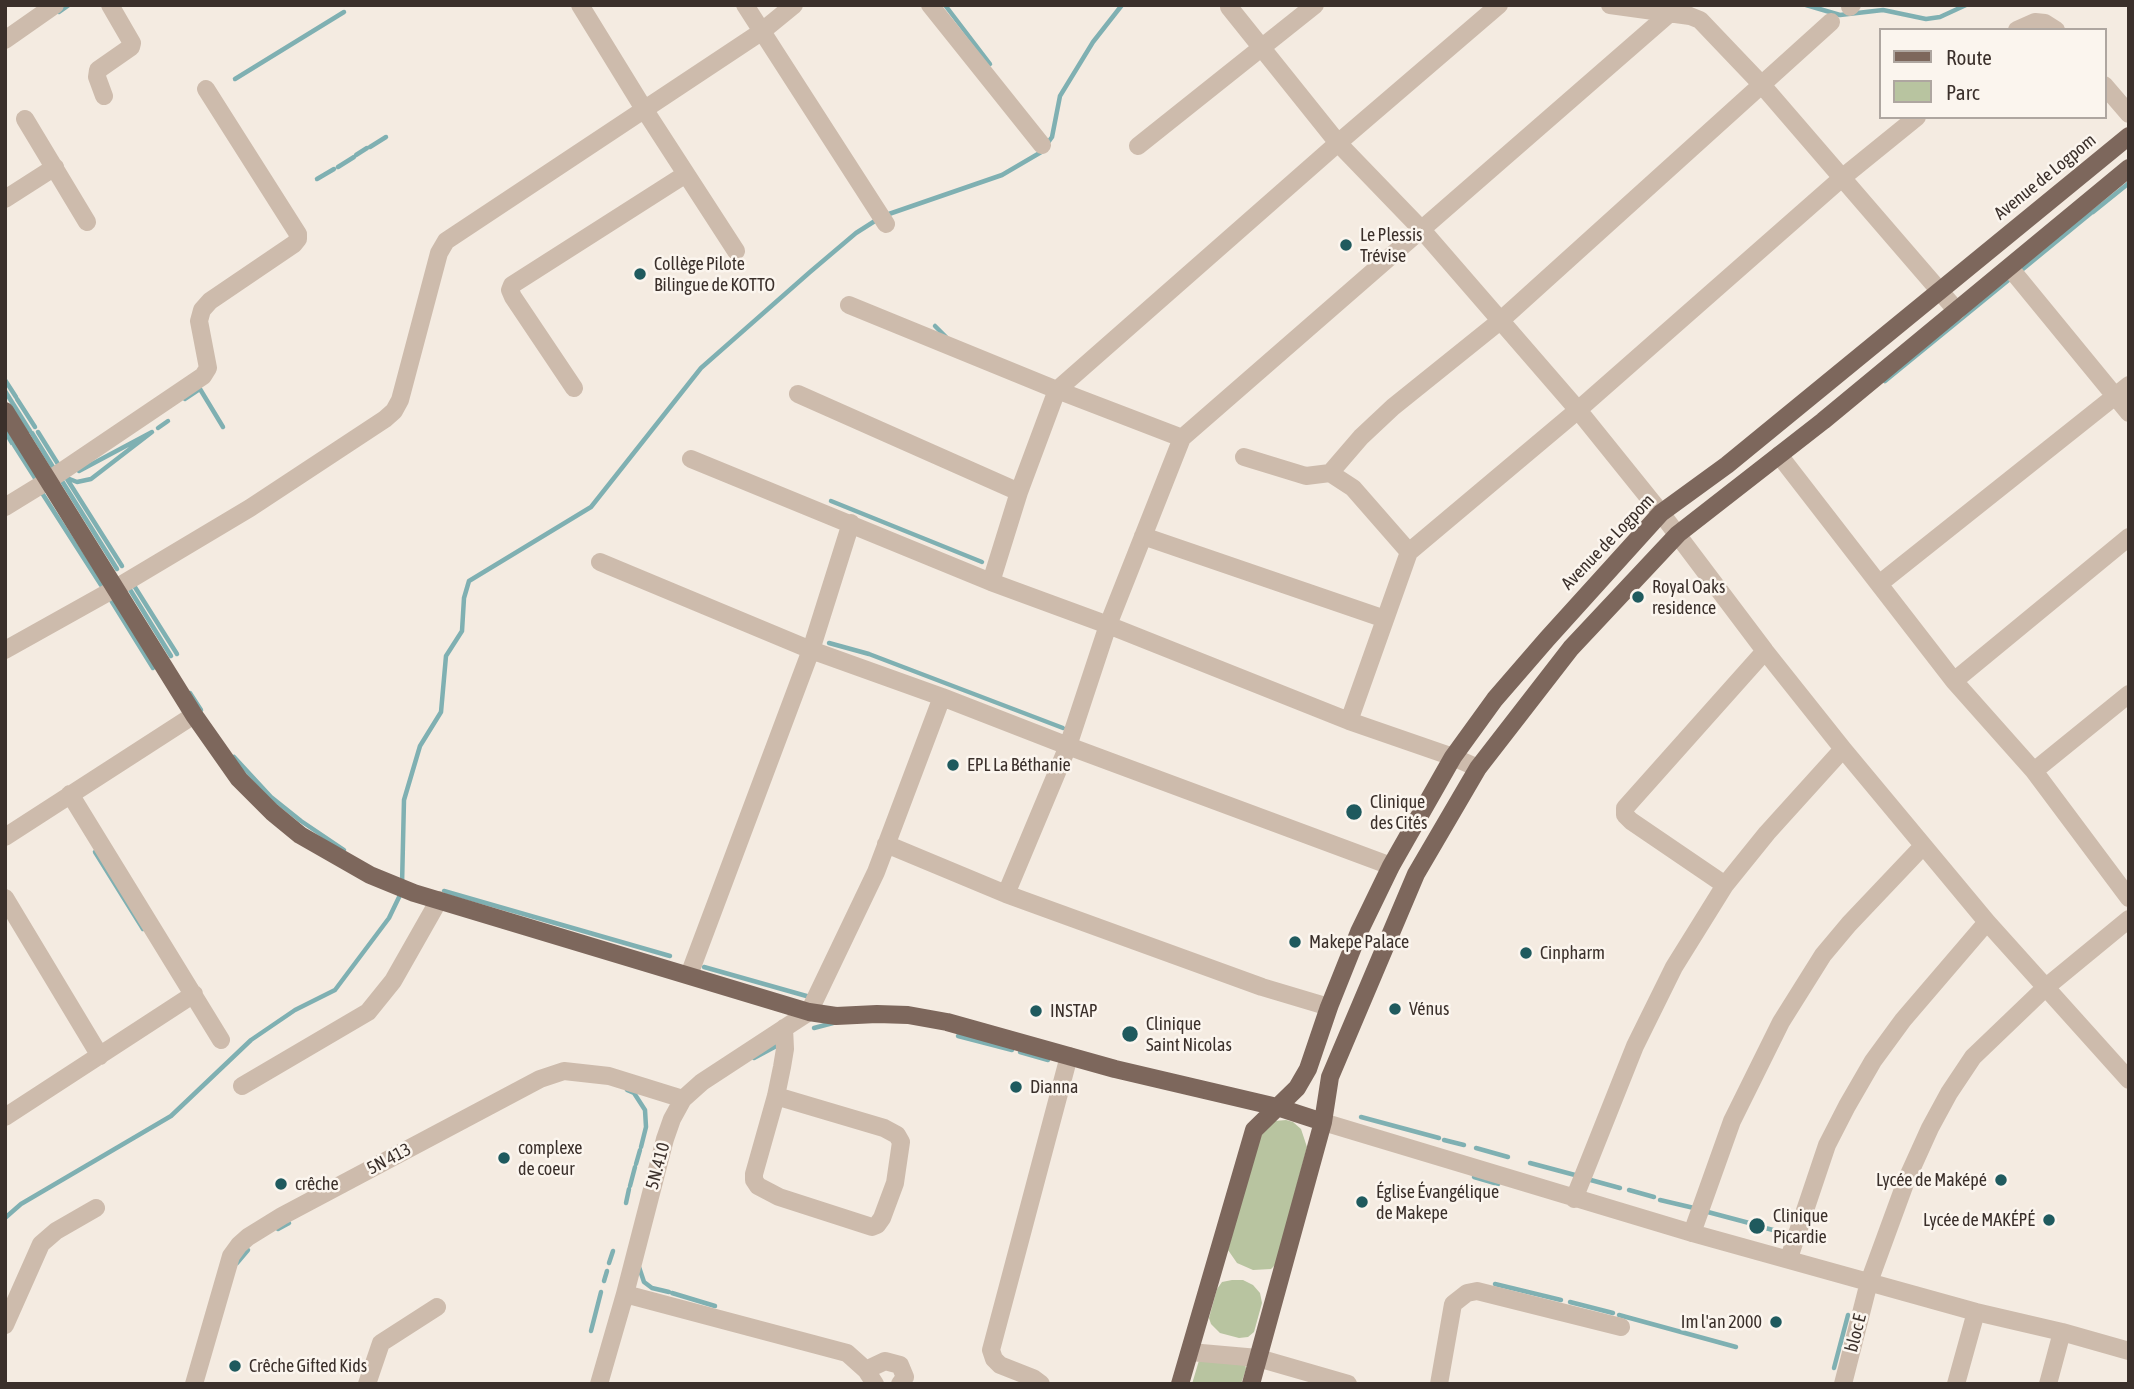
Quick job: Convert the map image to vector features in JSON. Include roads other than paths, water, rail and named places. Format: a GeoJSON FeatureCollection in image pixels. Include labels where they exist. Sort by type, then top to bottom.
{"type":"FeatureCollection","features":[{"type":"Feature","properties":{"kind":"main road","name":"Avenue de Logpom"},"geometry":{"type":"LineString","coordinates":[[1180,1384],[1254,1130],[1303,1079],[1359,932],[1391,866],[1453,757],[1495,699],[1661,513],[1727,465],[2129,136]]}},
{"type":"Feature","properties":{"kind":"main road"},"geometry":{"type":"LineString","coordinates":[[1251,1384],[1323,1122],[1330,1077],[1416,874],[1478,768],[1571,648],[1678,534],[2010,268],[2129,168]]}},
{"type":"Feature","properties":{"kind":"main road"},"geometry":{"type":"LineString","coordinates":[[5,411],[194,715],[239,779],[300,835],[370,875],[414,893],[809,1012],[836,1016],[908,1015],[947,1021],[1115,1069],[1277,1107],[1323,1122]]}},
{"type":"Feature","properties":{"kind":"street"},"geometry":{"type":"LineString","coordinates":[[5,40],[55,5]]}},
{"type":"Feature","properties":{"kind":"street"},"geometry":{"type":"LineString","coordinates":[[580,5],[736,251]]}},
{"type":"Feature","properties":{"kind":"street"},"geometry":{"type":"LineString","coordinates":[[745,5],[886,225]]}},
{"type":"Feature","properties":{"kind":"street"},"geometry":{"type":"LineString","coordinates":[[5,650],[250,508],[385,419],[394,411],[400,400],[439,253],[446,241],[761,32],[794,5]]}},
{"type":"Feature","properties":{"kind":"street"},"geometry":{"type":"LineString","coordinates":[[930,5],[1042,145]]}},
{"type":"Feature","properties":{"kind":"street"},"geometry":{"type":"LineString","coordinates":[[1138,146],[1315,5]]}},
{"type":"Feature","properties":{"kind":"street"},"geometry":{"type":"LineString","coordinates":[[991,582],[1019,492],[1057,390],[1499,5]]}},
{"type":"Feature","properties":{"kind":"street"},"geometry":{"type":"LineString","coordinates":[[1610,5],[1690,16],[1700,20],[1762,85],[1957,311]]}},
{"type":"Feature","properties":{"kind":"street"},"geometry":{"type":"LineString","coordinates":[[104,96],[97,77],[98,70],[131,47],[132,43],[112,6]]}},
{"type":"Feature","properties":{"kind":"street"},"geometry":{"type":"LineString","coordinates":[[1229,7],[1338,143],[1422,230],[1578,410],[1678,534],[1765,651],[1843,749],[1987,922],[2129,1080]]}},
{"type":"Feature","properties":{"kind":"street"},"geometry":{"type":"LineString","coordinates":[[1006,894],[1068,746],[1108,625],[1182,438],[1670,13]]}},
{"type":"Feature","properties":{"kind":"street"},"geometry":{"type":"LineString","coordinates":[[1330,473],[1394,407],[1500,321],[1831,22]]}},
{"type":"Feature","properties":{"kind":"street"},"geometry":{"type":"LineString","coordinates":[[2022,28],[2035,22],[2045,23],[2053,28]]}},
{"type":"Feature","properties":{"kind":"street"},"geometry":{"type":"LineString","coordinates":[[2106,87],[2129,114]]}},
{"type":"Feature","properties":{"kind":"street"},"geometry":{"type":"LineString","coordinates":[[5,507],[203,376],[208,368],[199,321],[202,310],[210,300],[298,239],[298,234],[206,89]]}},
{"type":"Feature","properties":{"kind":"street"},"geometry":{"type":"LineString","coordinates":[[24,119],[87,222]]}},
{"type":"Feature","properties":{"kind":"street"},"geometry":{"type":"LineString","coordinates":[[1349,721],[1409,552],[1578,410],[1843,177],[1915,119]]}},
{"type":"Feature","properties":{"kind":"street"},"geometry":{"type":"LineString","coordinates":[[5,198],[55,167]]}},
{"type":"Feature","properties":{"kind":"street"},"geometry":{"type":"LineString","coordinates":[[574,388],[513,297],[510,290],[512,285],[686,174]]}},
{"type":"Feature","properties":{"kind":"street"},"geometry":{"type":"LineString","coordinates":[[2010,268],[2122,391],[2129,413]]}},
{"type":"Feature","properties":{"kind":"street"},"geometry":{"type":"LineString","coordinates":[[849,305],[1182,438]]}},
{"type":"Feature","properties":{"kind":"street"},"geometry":{"type":"LineString","coordinates":[[1879,583],[2122,391]]}},
{"type":"Feature","properties":{"kind":"street"},"geometry":{"type":"LineString","coordinates":[[798,394],[1019,492]]}},
{"type":"Feature","properties":{"kind":"street"},"geometry":{"type":"LineString","coordinates":[[1779,455],[1954,681],[2034,771],[2129,898]]}},
{"type":"Feature","properties":{"kind":"street"},"geometry":{"type":"LineString","coordinates":[[1244,457],[1306,475],[1330,473],[1353,488],[1409,552]]}},
{"type":"Feature","properties":{"kind":"street"},"geometry":{"type":"LineString","coordinates":[[691,459],[991,582],[1108,625],[1349,721],[1478,768]]}},
{"type":"Feature","properties":{"kind":"street"},"geometry":{"type":"LineString","coordinates":[[689,975],[811,650],[851,523]]}},
{"type":"Feature","properties":{"kind":"street"},"geometry":{"type":"LineString","coordinates":[[1143,536],[1385,619]]}},
{"type":"Feature","properties":{"kind":"street"},"geometry":{"type":"LineString","coordinates":[[1954,681],[2129,537]]}},
{"type":"Feature","properties":{"kind":"street"},"geometry":{"type":"LineString","coordinates":[[600,562],[811,650],[1391,866]]}},
{"type":"Feature","properties":{"kind":"street"},"geometry":{"type":"LineString","coordinates":[[1725,885],[1630,821],[1625,815],[1625,808],[1765,651]]}},
{"type":"Feature","properties":{"kind":"street"},"geometry":{"type":"LineString","coordinates":[[2034,771],[2129,694]]}},
{"type":"Feature","properties":{"kind":"street"},"geometry":{"type":"LineString","coordinates":[[809,1012],[876,872],[942,697]]}},
{"type":"Feature","properties":{"kind":"street"},"geometry":{"type":"LineString","coordinates":[[5,837],[194,715]]}},
{"type":"Feature","properties":{"kind":"street"},"geometry":{"type":"LineString","coordinates":[[1574,1199],[1635,1046],[1674,967],[1725,885],[1767,833],[1843,749]]}},
{"type":"Feature","properties":{"kind":"street"},"geometry":{"type":"LineString","coordinates":[[70,793],[221,1040]]}},
{"type":"Feature","properties":{"kind":"street"},"geometry":{"type":"LineString","coordinates":[[886,844],[1006,894],[1250,983],[1329,1007]]}},
{"type":"Feature","properties":{"kind":"street"},"geometry":{"type":"LineString","coordinates":[[1692,1233],[1732,1121],[1781,1022],[1823,955],[1923,846]]}},
{"type":"Feature","properties":{"kind":"street"},"geometry":{"type":"LineString","coordinates":[[5,898],[100,1056]]}},
{"type":"Feature","properties":{"kind":"street"},"geometry":{"type":"LineString","coordinates":[[242,1086],[368,1012],[393,981],[439,900]]}},
{"type":"Feature","properties":{"kind":"street","name":"bloc E"},"geometry":{"type":"LineString","coordinates":[[1843,1384],[1869,1282],[1906,1181],[1949,1093],[1973,1057],[2045,988],[2129,919]]}},
{"type":"Feature","properties":{"kind":"street"},"geometry":{"type":"LineString","coordinates":[[1789,1258],[1827,1145],[1847,1105],[1873,1061],[1903,1020],[1987,922]]}},
{"type":"Feature","properties":{"kind":"street"},"geometry":{"type":"LineString","coordinates":[[5,1117],[194,994]]}},
{"type":"Feature","properties":{"kind":"street","name":"5N.410"},"geometry":{"type":"LineString","coordinates":[[599,1384],[665,1139],[684,1099],[702,1082],[809,1012]]}},
{"type":"Feature","properties":{"kind":"street"},"geometry":{"type":"LineString","coordinates":[[776,1096],[884,1128],[897,1135],[901,1142],[895,1183],[877,1225],[872,1227],[779,1197],[758,1186],[754,1180],[776,1096],[785,1049],[785,1028]]}},
{"type":"Feature","properties":{"kind":"street"},"geometry":{"type":"LineString","coordinates":[[1041,1384],[1000,1365],[991,1350],[1069,1056]]}},
{"type":"Feature","properties":{"kind":"street","name":"5N 413"},"geometry":{"type":"LineString","coordinates":[[194,1384],[231,1256],[248,1237],[282,1216],[540,1079],[564,1071],[609,1076],[684,1099]]}},
{"type":"Feature","properties":{"kind":"street"},"geometry":{"type":"LineString","coordinates":[[1323,1122],[1692,1233],[1976,1312],[2129,1351]]}},
{"type":"Feature","properties":{"kind":"street"},"geometry":{"type":"LineString","coordinates":[[5,1325],[41,1244],[55,1231],[96,1209]]}},
{"type":"Feature","properties":{"kind":"street"},"geometry":{"type":"LineString","coordinates":[[1439,1384],[1453,1304],[1467,1293],[1477,1291],[1621,1327]]}},
{"type":"Feature","properties":{"kind":"street"},"geometry":{"type":"LineString","coordinates":[[625,1294],[839,1350],[847,1353],[870,1377],[885,1361],[900,1365],[905,1377],[900,1384]]}},
{"type":"Feature","properties":{"kind":"street"},"geometry":{"type":"LineString","coordinates":[[368,1384],[381,1343],[437,1307]]}},
{"type":"Feature","properties":{"kind":"street"},"geometry":{"type":"LineString","coordinates":[[1956,1384],[1976,1312]]}},
{"type":"Feature","properties":{"kind":"street"},"geometry":{"type":"LineString","coordinates":[[2048,1384],[2062,1332]]}},
{"type":"Feature","properties":{"kind":"street"},"geometry":{"type":"LineString","coordinates":[[1190,1352],[1258,1358],[1348,1384]]}},
{"type":"Feature","properties":{"kind":"waterway"},"geometry":{"type":"LineString","coordinates":[[59,12],[69,5]]}},
{"type":"Feature","properties":{"kind":"waterway"},"geometry":{"type":"LineString","coordinates":[[945,5],[990,64]]}},
{"type":"Feature","properties":{"kind":"waterway"},"geometry":{"type":"LineString","coordinates":[[1047,144],[1052,137],[1060,96],[1093,42],[1122,5]]}},
{"type":"Feature","properties":{"kind":"waterway"},"geometry":{"type":"LineString","coordinates":[[1806,5],[1840,15],[1883,10],[1926,19],[1940,17],[1966,5]]}},
{"type":"Feature","properties":{"kind":"waterway"},"geometry":{"type":"LineString","coordinates":[[235,79],[344,12]]}},
{"type":"Feature","properties":{"kind":"waterway"},"geometry":{"type":"LineString","coordinates":[[370,147],[386,137]]}},
{"type":"Feature","properties":{"kind":"waterway"},"geometry":{"type":"LineString","coordinates":[[356,155],[367,148]]}},
{"type":"Feature","properties":{"kind":"waterway"},"geometry":{"type":"LineString","coordinates":[[886,215],[1002,175],[1043,151]]}},
{"type":"Feature","properties":{"kind":"waterway"},"geometry":{"type":"LineString","coordinates":[[338,167],[354,157]]}},
{"type":"Feature","properties":{"kind":"waterway"},"geometry":{"type":"LineString","coordinates":[[317,179],[334,169]]}},
{"type":"Feature","properties":{"kind":"waterway"},"geometry":{"type":"LineString","coordinates":[[2093,212],[2129,183]]}},
{"type":"Feature","properties":{"kind":"waterway"},"geometry":{"type":"LineString","coordinates":[[2018,273],[2091,213]]}},
{"type":"Feature","properties":{"kind":"waterway"},"geometry":{"type":"LineString","coordinates":[[402,885],[404,800],[420,746],[441,712],[446,656],[462,631],[464,598],[469,581],[591,507],[701,368],[856,233],[878,219]]}},
{"type":"Feature","properties":{"kind":"waterway"},"geometry":{"type":"LineString","coordinates":[[1885,381],[2011,278]]}},
{"type":"Feature","properties":{"kind":"waterway"},"geometry":{"type":"LineString","coordinates":[[935,326],[946,337]]}},
{"type":"Feature","properties":{"kind":"waterway"},"geometry":{"type":"LineString","coordinates":[[5,380],[16,397]]}},
{"type":"Feature","properties":{"kind":"waterway"},"geometry":{"type":"LineString","coordinates":[[185,399],[200,389],[223,427]]}},
{"type":"Feature","properties":{"kind":"waterway"},"geometry":{"type":"LineString","coordinates":[[5,391],[30,431]]}},
{"type":"Feature","properties":{"kind":"waterway"},"geometry":{"type":"LineString","coordinates":[[17,399],[35,427]]}},
{"type":"Feature","properties":{"kind":"waterway"},"geometry":{"type":"LineString","coordinates":[[158,428],[168,421]]}},
{"type":"Feature","properties":{"kind":"waterway"},"geometry":{"type":"LineString","coordinates":[[5,431],[12,443]]}},
{"type":"Feature","properties":{"kind":"waterway"},"geometry":{"type":"LineString","coordinates":[[38,432],[58,464]]}},
{"type":"Feature","properties":{"kind":"waterway"},"geometry":{"type":"LineString","coordinates":[[67,478],[77,482],[91,479],[152,432],[79,471]]}},
{"type":"Feature","properties":{"kind":"waterway"},"geometry":{"type":"LineString","coordinates":[[32,433],[53,467]]}},
{"type":"Feature","properties":{"kind":"waterway"},"geometry":{"type":"LineString","coordinates":[[14,445],[35,478]]}},
{"type":"Feature","properties":{"kind":"waterway"},"geometry":{"type":"LineString","coordinates":[[67,479],[122,566]]}},
{"type":"Feature","properties":{"kind":"waterway"},"geometry":{"type":"LineString","coordinates":[[62,481],[117,569]]}},
{"type":"Feature","properties":{"kind":"waterway"},"geometry":{"type":"LineString","coordinates":[[39,493],[42,493],[101,585]]}},
{"type":"Feature","properties":{"kind":"waterway"},"geometry":{"type":"LineString","coordinates":[[831,501],[982,562]]}},
{"type":"Feature","properties":{"kind":"waterway"},"geometry":{"type":"LineString","coordinates":[[133,584],[177,654]]}},
{"type":"Feature","properties":{"kind":"waterway"},"geometry":{"type":"LineString","coordinates":[[129,588],[171,656]]}},
{"type":"Feature","properties":{"kind":"waterway"},"geometry":{"type":"LineString","coordinates":[[109,597],[153,668]]}},
{"type":"Feature","properties":{"kind":"waterway"},"geometry":{"type":"LineString","coordinates":[[829,643],[869,654],[1063,728]]}},
{"type":"Feature","properties":{"kind":"waterway"},"geometry":{"type":"LineString","coordinates":[[190,693],[201,710]]}},
{"type":"Feature","properties":{"kind":"waterway"},"geometry":{"type":"LineString","coordinates":[[234,757],[271,797],[344,850]]}},
{"type":"Feature","properties":{"kind":"waterway"},"geometry":{"type":"LineString","coordinates":[[95,852],[143,929]]}},
{"type":"Feature","properties":{"kind":"waterway"},"geometry":{"type":"LineString","coordinates":[[444,891],[670,956]]}},
{"type":"Feature","properties":{"kind":"waterway"},"geometry":{"type":"LineString","coordinates":[[5,1218],[21,1204],[171,1116],[251,1040],[295,1010],[335,990],[389,918],[401,893]]}},
{"type":"Feature","properties":{"kind":"waterway"},"geometry":{"type":"LineString","coordinates":[[704,967],[810,997]]}},
{"type":"Feature","properties":{"kind":"waterway"},"geometry":{"type":"LineString","coordinates":[[814,1028],[833,1023]]}},
{"type":"Feature","properties":{"kind":"waterway"},"geometry":{"type":"LineString","coordinates":[[958,1036],[1012,1050]]}},
{"type":"Feature","properties":{"kind":"waterway"},"geometry":{"type":"LineString","coordinates":[[754,1058],[780,1044]]}},
{"type":"Feature","properties":{"kind":"waterway"},"geometry":{"type":"LineString","coordinates":[[1020,1052],[1048,1060]]}},
{"type":"Feature","properties":{"kind":"waterway"},"geometry":{"type":"LineString","coordinates":[[627,1090],[634,1093],[645,1110],[646,1127],[641,1147]]}},
{"type":"Feature","properties":{"kind":"waterway"},"geometry":{"type":"LineString","coordinates":[[1361,1117],[1439,1138]]}},
{"type":"Feature","properties":{"kind":"waterway"},"geometry":{"type":"LineString","coordinates":[[1444,1140],[1464,1145]]}},
{"type":"Feature","properties":{"kind":"waterway"},"geometry":{"type":"LineString","coordinates":[[1476,1148],[1508,1157]]}},
{"type":"Feature","properties":{"kind":"waterway"},"geometry":{"type":"LineString","coordinates":[[636,1164],[640,1150]]}},
{"type":"Feature","properties":{"kind":"waterway"},"geometry":{"type":"LineString","coordinates":[[1530,1163],[1575,1175]]}},
{"type":"Feature","properties":{"kind":"waterway"},"geometry":{"type":"LineString","coordinates":[[630,1186],[635,1167]]}},
{"type":"Feature","properties":{"kind":"waterway"},"geometry":{"type":"LineString","coordinates":[[1474,1177],[1498,1184]]}},
{"type":"Feature","properties":{"kind":"waterway"},"geometry":{"type":"LineString","coordinates":[[1587,1179],[1620,1188]]}},
{"type":"Feature","properties":{"kind":"waterway"},"geometry":{"type":"LineString","coordinates":[[626,1203],[629,1189]]}},
{"type":"Feature","properties":{"kind":"waterway"},"geometry":{"type":"LineString","coordinates":[[1629,1190],[1654,1197]]}},
{"type":"Feature","properties":{"kind":"waterway"},"geometry":{"type":"LineString","coordinates":[[1660,1200],[1694,1208]]}},
{"type":"Feature","properties":{"kind":"waterway"},"geometry":{"type":"LineString","coordinates":[[1704,1211],[1753,1224]]}},
{"type":"Feature","properties":{"kind":"waterway"},"geometry":{"type":"LineString","coordinates":[[278,1229],[289,1223]]}},
{"type":"Feature","properties":{"kind":"waterway"},"geometry":{"type":"LineString","coordinates":[[1758,1226],[1788,1234]]}},
{"type":"Feature","properties":{"kind":"waterway"},"geometry":{"type":"LineString","coordinates":[[237,1263],[248,1250]]}},
{"type":"Feature","properties":{"kind":"waterway"},"geometry":{"type":"LineString","coordinates":[[609,1263],[613,1251]]}},
{"type":"Feature","properties":{"kind":"waterway"},"geometry":{"type":"LineString","coordinates":[[639,1267],[644,1282],[652,1288],[669,1292]]}},
{"type":"Feature","properties":{"kind":"waterway"},"geometry":{"type":"LineString","coordinates":[[604,1281],[607,1271]]}},
{"type":"Feature","properties":{"kind":"waterway"},"geometry":{"type":"LineString","coordinates":[[1495,1284],[1561,1300]]}},
{"type":"Feature","properties":{"kind":"waterway"},"geometry":{"type":"LineString","coordinates":[[591,1331],[601,1292]]}},
{"type":"Feature","properties":{"kind":"waterway"},"geometry":{"type":"LineString","coordinates":[[672,1293],[715,1306]]}},
{"type":"Feature","properties":{"kind":"waterway"},"geometry":{"type":"LineString","coordinates":[[1570,1302],[1613,1313]]}},
{"type":"Feature","properties":{"kind":"waterway"},"geometry":{"type":"LineString","coordinates":[[1619,1315],[1736,1347]]}},
{"type":"Feature","properties":{"kind":"waterway"},"geometry":{"type":"LineString","coordinates":[[1834,1368],[1848,1315]]}},
{"type":"Feature","properties":{"kind":"place","name":"Le Plessis Trévise"},"geometry":{"type":"Point","coordinates":[1346,245]}},
{"type":"Feature","properties":{"kind":"place","name":"Collège Pilote Bilingue de KOTTO"},"geometry":{"type":"Point","coordinates":[640,274]}},
{"type":"Feature","properties":{"kind":"place","name":"Royal Oaks residence"},"geometry":{"type":"Point","coordinates":[1638,597]}},
{"type":"Feature","properties":{"kind":"place","name":"EPL La Béthanie"},"geometry":{"type":"Point","coordinates":[953,765]}},
{"type":"Feature","properties":{"kind":"place","name":"Clinique des Cités"},"geometry":{"type":"Point","coordinates":[1354,812]}},
{"type":"Feature","properties":{"kind":"place","name":"Makepe Palace"},"geometry":{"type":"Point","coordinates":[1295,942]}},
{"type":"Feature","properties":{"kind":"place","name":"Cinpharm"},"geometry":{"type":"Point","coordinates":[1526,953]}},
{"type":"Feature","properties":{"kind":"place","name":"Vénus"},"geometry":{"type":"Point","coordinates":[1395,1009]}},
{"type":"Feature","properties":{"kind":"place","name":"INSTAP"},"geometry":{"type":"Point","coordinates":[1036,1011]}},
{"type":"Feature","properties":{"kind":"place","name":"Clinique Saint Nicolas"},"geometry":{"type":"Point","coordinates":[1130,1034]}},
{"type":"Feature","properties":{"kind":"place","name":"Dianna"},"geometry":{"type":"Point","coordinates":[1016,1087]}},
{"type":"Feature","properties":{"kind":"place","name":"complexe de coeur"},"geometry":{"type":"Point","coordinates":[504,1158]}},
{"type":"Feature","properties":{"kind":"place","name":"Lycée de Maképé"},"geometry":{"type":"Point","coordinates":[2001,1180]}},
{"type":"Feature","properties":{"kind":"place","name":"crêche"},"geometry":{"type":"Point","coordinates":[281,1184]}},
{"type":"Feature","properties":{"kind":"place","name":"Église Évangélique de Makepe"},"geometry":{"type":"Point","coordinates":[1362,1202]}},
{"type":"Feature","properties":{"kind":"place","name":"Lycée de MAKÉPÉ"},"geometry":{"type":"Point","coordinates":[2049,1220]}},
{"type":"Feature","properties":{"kind":"place","name":"Clinique Picardie"},"geometry":{"type":"Point","coordinates":[1757,1226]}},
{"type":"Feature","properties":{"kind":"place","name":"Im l'an 2000"},"geometry":{"type":"Point","coordinates":[1776,1322]}},
{"type":"Feature","properties":{"kind":"place","name":"Crêche Gifted Kids"},"geometry":{"type":"Point","coordinates":[235,1366]}}]}
